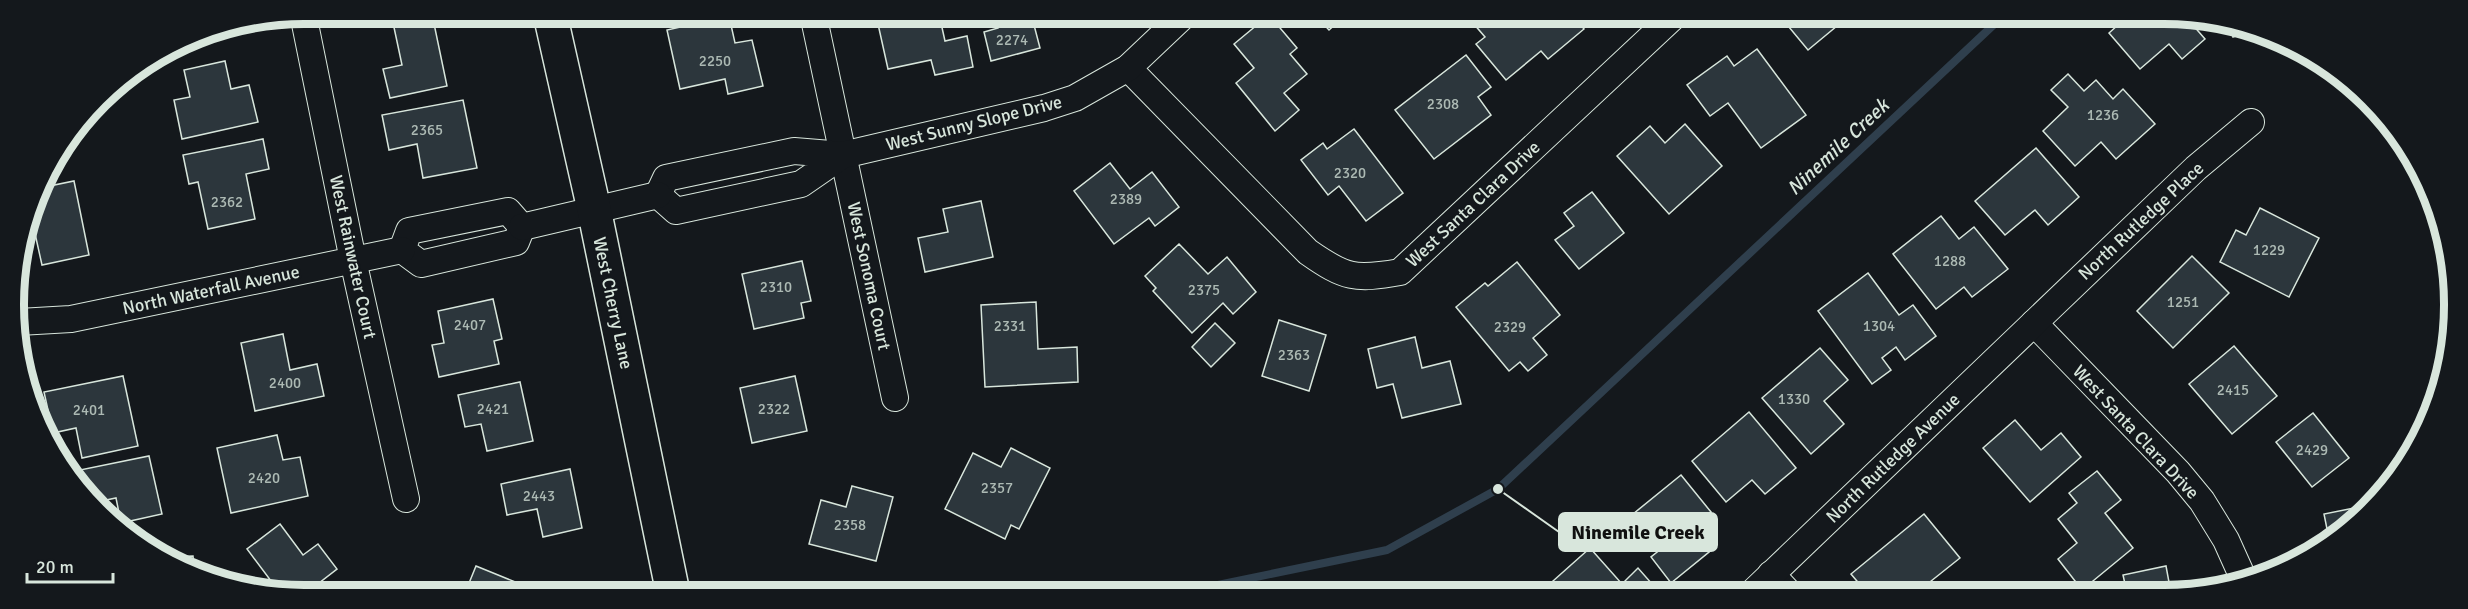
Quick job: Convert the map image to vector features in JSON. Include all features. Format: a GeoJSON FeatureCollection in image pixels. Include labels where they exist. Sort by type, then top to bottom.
{"type":"FeatureCollection","features":[{"type":"Feature","properties":{"kind":"main road","name":"West Cherry Lane"},"geometry":{"type":"LineString","coordinates":[[552,24],[594,209],[671,585]]}},
{"type":"Feature","properties":{"kind":"street","name":"West Rainwater Court"},"geometry":{"type":"LineString","coordinates":[[305,24],[353,260],[406,499]]}},
{"type":"Feature","properties":{"kind":"street","name":"West Sonoma Court"},"geometry":{"type":"LineString","coordinates":[[815,24],[895,398]]}},
{"type":"Feature","properties":{"kind":"street","name":"West Sunny Slope Drive"},"geometry":{"type":"LineString","coordinates":[[843,155],[801,184],[755,194],[676,210],[658,195],[666,178],[794,151],[843,155],[1044,108],[1075,98],[1128,68],[1174,24]]}},
{"type":"Feature","properties":{"kind":"street","name":"West Santa Clara Drive"},"geometry":{"type":"LineString","coordinates":[[1128,68],[1308,252],[1335,271],[1367,278],[1400,272],[1665,24]]}},
{"type":"Feature","properties":{"kind":"street","name":"North Rutledge Place"},"geometry":{"type":"LineString","coordinates":[[2034,323],[2196,168],[2251,122]]}},
{"type":"Feature","properties":{"kind":"street"},"geometry":{"type":"LineString","coordinates":[[522,227],[658,195]]}},
{"type":"Feature","properties":{"kind":"street"},"geometry":{"type":"LineString","coordinates":[[508,211],[522,227],[516,242],[421,264],[402,250],[409,231],[508,211]]}},
{"type":"Feature","properties":{"kind":"street","name":"North Waterfall Avenue"},"geometry":{"type":"LineString","coordinates":[[25,322],[71,319],[402,250]]}},
{"type":"Feature","properties":{"kind":"street","name":"West Santa Clara Drive"},"geometry":{"type":"LineString","coordinates":[[2034,323],[2178,472],[2202,501],[2226,540],[2241,574]]}},
{"type":"Feature","properties":{"kind":"street","name":"North Rutledge Avenue"},"geometry":{"type":"LineString","coordinates":[[1760,585],[2034,323]]}},
{"type":"Feature","properties":{"kind":"street"},"geometry":{"type":"LineString","coordinates":[[1771,574],[1781,585]]}},
{"type":"Feature","properties":{"kind":"building"},"geometry":{"type":"Polygon","coordinates":[[[393,24],[434,24],[447,86],[390,98],[383,69],[402,65],[393,24]]]}},
{"type":"Feature","properties":{"kind":"building"},"geometry":{"type":"Polygon","coordinates":[[[694,24],[731,24],[735,43],[752,40],[763,86],[728,94],[725,79],[680,89],[667,30],[694,24]]]}},
{"type":"Feature","properties":{"kind":"building"},"geometry":{"type":"Polygon","coordinates":[[[878,24],[941,24],[945,41],[967,36],[973,67],[935,75],[931,60],[888,69],[878,24]]]}},
{"type":"Feature","properties":{"kind":"building"},"geometry":{"type":"Polygon","coordinates":[[[997,24],[1038,24],[1034,25],[1040,48],[991,61],[984,32],[998,28],[997,24]]]}},
{"type":"Feature","properties":{"kind":"building"},"geometry":{"type":"Polygon","coordinates":[[[1258,24],[1277,24],[1297,48],[1290,54],[1307,74],[1284,93],[1299,110],[1275,131],[1236,83],[1254,68],[1234,44],[1258,24]]]}},
{"type":"Feature","properties":{"kind":"building"},"geometry":{"type":"Polygon","coordinates":[[[1323,24],[1336,24],[1329,30],[1323,24]]]}},
{"type":"Feature","properties":{"kind":"building"},"geometry":{"type":"Polygon","coordinates":[[[1474,24],[1580,24],[1584,29],[1548,59],[1541,51],[1506,80],[1476,44],[1485,37],[1474,24]]]}},
{"type":"Feature","properties":{"kind":"building"},"geometry":{"type":"Polygon","coordinates":[[[1786,24],[1839,24],[1808,50],[1786,24]]]}},
{"type":"Feature","properties":{"kind":"building"},"geometry":{"type":"Polygon","coordinates":[[[2119,24],[2193,26],[2205,39],[2182,59],[2169,44],[2140,69],[2109,33],[2119,24]]]}},
{"type":"Feature","properties":{"kind":"building"},"geometry":{"type":"Polygon","coordinates":[[[1757,49],[1806,115],[1761,148],[1728,103],[1710,116],[1687,85],[1727,56],[1734,66],[1757,49]]]}},
{"type":"Feature","properties":{"kind":"building"},"geometry":{"type":"Polygon","coordinates":[[[1466,55],[1491,87],[1478,97],[1491,115],[1434,159],[1395,110],[1466,55]]]}},
{"type":"Feature","properties":{"kind":"building"},"geometry":{"type":"Polygon","coordinates":[[[225,61],[231,89],[249,85],[258,122],[182,139],[174,100],[190,97],[184,70],[225,61]]]}},
{"type":"Feature","properties":{"kind":"building"},"geometry":{"type":"Polygon","coordinates":[[[2068,74],[2084,91],[2096,80],[2113,99],[2123,89],[2155,124],[2116,159],[2101,142],[2075,166],[2043,131],[2068,107],[2051,90],[2068,74]]]}},
{"type":"Feature","properties":{"kind":"building"},"geometry":{"type":"Polygon","coordinates":[[[463,100],[477,168],[423,178],[417,144],[389,150],[382,115],[463,100]]]}},
{"type":"Feature","properties":{"kind":"building"},"geometry":{"type":"Polygon","coordinates":[[[1685,124],[1722,166],[1669,214],[1617,156],[1650,126],[1665,143],[1685,124]]]}},
{"type":"Feature","properties":{"kind":"building"},"geometry":{"type":"Polygon","coordinates":[[[1354,129],[1403,193],[1366,221],[1339,186],[1328,195],[1301,160],[1323,143],[1327,149],[1354,129]]]}},
{"type":"Feature","properties":{"kind":"building"},"geometry":{"type":"Polygon","coordinates":[[[263,139],[269,169],[246,174],[255,219],[208,229],[198,182],[189,184],[183,155],[263,139]]]}},
{"type":"Feature","properties":{"kind":"building"},"geometry":{"type":"Polygon","coordinates":[[[2036,148],[2079,197],[2048,225],[2035,210],[2005,235],[1975,201],[2036,148]]]}},
{"type":"Feature","properties":{"kind":"building"},"geometry":{"type":"Polygon","coordinates":[[[1110,163],[1130,189],[1152,172],[1179,207],[1155,226],[1149,218],[1114,244],[1074,191],[1110,163]]]}},
{"type":"Feature","properties":{"kind":"building"},"geometry":{"type":"Polygon","coordinates":[[[74,181],[89,255],[42,265],[34,231],[50,186],[74,181]]]}},
{"type":"Feature","properties":{"kind":"building"},"geometry":{"type":"Polygon","coordinates":[[[1592,192],[1624,233],[1579,269],[1555,240],[1574,226],[1564,213],[1592,192]]]}},
{"type":"Feature","properties":{"kind":"building"},"geometry":{"type":"Polygon","coordinates":[[[981,201],[993,257],[925,272],[918,238],[948,232],[943,209],[981,201]]]}},
{"type":"Feature","properties":{"kind":"building"},"geometry":{"type":"Polygon","coordinates":[[[2260,208],[2319,238],[2289,297],[2220,262],[2236,230],[2246,235],[2260,208]]]}},
{"type":"Feature","properties":{"kind":"building"},"geometry":{"type":"Polygon","coordinates":[[[1941,216],[1959,239],[1974,227],[2008,269],[1972,297],[1964,287],[1936,309],[1893,254],[1941,216]]]}},
{"type":"Feature","properties":{"kind":"building"},"geometry":{"type":"Polygon","coordinates":[[[1179,244],[1208,274],[1227,257],[1256,292],[1233,314],[1223,303],[1192,333],[1153,291],[1156,288],[1145,276],[1179,244]]]}},
{"type":"Feature","properties":{"kind":"building"},"geometry":{"type":"Polygon","coordinates":[[[2192,256],[2229,293],[2173,348],[2137,311],[2192,256]]]}},
{"type":"Feature","properties":{"kind":"building"},"geometry":{"type":"Polygon","coordinates":[[[802,261],[811,301],[801,303],[804,318],[754,329],[742,274],[802,261]]]}},
{"type":"Feature","properties":{"kind":"building"},"geometry":{"type":"Polygon","coordinates":[[[1517,262],[1560,315],[1533,338],[1547,355],[1528,371],[1520,362],[1509,371],[1456,307],[1485,283],[1488,286],[1517,262]]]}},
{"type":"Feature","properties":{"kind":"building"},"geometry":{"type":"Polygon","coordinates":[[[1868,273],[1899,315],[1913,305],[1936,336],[1905,360],[1896,347],[1882,358],[1891,370],[1872,384],[1818,311],[1868,273]]]}},
{"type":"Feature","properties":{"kind":"building"},"geometry":{"type":"Polygon","coordinates":[[[493,299],[502,339],[494,341],[499,364],[439,377],[432,345],[444,343],[438,311],[493,299]]]}},
{"type":"Feature","properties":{"kind":"building"},"geometry":{"type":"Polygon","coordinates":[[[1036,302],[1038,349],[1077,347],[1078,382],[985,387],[981,305],[1036,302]]]}},
{"type":"Feature","properties":{"kind":"building"},"geometry":{"type":"Polygon","coordinates":[[[1279,320],[1326,335],[1309,391],[1262,376],[1279,320]]]}},
{"type":"Feature","properties":{"kind":"building"},"geometry":{"type":"Polygon","coordinates":[[[1215,323],[1235,343],[1211,367],[1192,347],[1215,323]]]}},
{"type":"Feature","properties":{"kind":"building"},"geometry":{"type":"Polygon","coordinates":[[[283,334],[290,370],[317,364],[324,396],[255,411],[241,343],[283,334]]]}},
{"type":"Feature","properties":{"kind":"building"},"geometry":{"type":"Polygon","coordinates":[[[1415,337],[1422,368],[1450,361],[1461,404],[1402,418],[1393,384],[1377,388],[1368,349],[1415,337]]]}},
{"type":"Feature","properties":{"kind":"building"},"geometry":{"type":"Polygon","coordinates":[[[2234,346],[2277,396],[2232,434],[2189,384],[2234,346]]]}},
{"type":"Feature","properties":{"kind":"building"},"geometry":{"type":"Polygon","coordinates":[[[1820,348],[1848,380],[1824,401],[1844,424],[1811,454],[1762,398],[1820,348]]]}},
{"type":"Feature","properties":{"kind":"building"},"geometry":{"type":"Polygon","coordinates":[[[123,376],[138,446],[82,458],[76,428],[55,433],[44,392],[123,376]]]}},
{"type":"Feature","properties":{"kind":"building"},"geometry":{"type":"Polygon","coordinates":[[[795,376],[807,431],[752,443],[740,388],[795,376]]]}},
{"type":"Feature","properties":{"kind":"building"},"geometry":{"type":"Polygon","coordinates":[[[520,382],[533,441],[487,451],[481,424],[465,427],[458,395],[520,382]]]}},
{"type":"Feature","properties":{"kind":"building"},"geometry":{"type":"Polygon","coordinates":[[[1749,412],[1796,468],[1765,494],[1752,480],[1726,502],[1692,461],[1749,412]]]}},
{"type":"Feature","properties":{"kind":"building"},"geometry":{"type":"Polygon","coordinates":[[[2313,413],[2349,458],[2312,487],[2276,442],[2313,413]]]}},
{"type":"Feature","properties":{"kind":"building"},"geometry":{"type":"Polygon","coordinates":[[[2015,420],[2041,450],[2061,433],[2081,457],[2030,502],[1983,448],[2015,420]]]}},
{"type":"Feature","properties":{"kind":"building"},"geometry":{"type":"Polygon","coordinates":[[[277,435],[283,460],[300,457],[308,496],[231,513],[217,448],[277,435]]]}},
{"type":"Feature","properties":{"kind":"building"},"geometry":{"type":"Polygon","coordinates":[[[1011,448],[1050,468],[1019,529],[1011,525],[1005,539],[945,509],[973,453],[1001,467],[1011,448]]]}},
{"type":"Feature","properties":{"kind":"building"},"geometry":{"type":"Polygon","coordinates":[[[149,456],[162,514],[128,522],[119,514],[116,498],[104,501],[79,470],[149,456]]]}},
{"type":"Feature","properties":{"kind":"building"},"geometry":{"type":"Polygon","coordinates":[[[570,469],[582,528],[543,537],[537,509],[507,515],[501,484],[570,469]]]}},
{"type":"Feature","properties":{"kind":"building"},"geometry":{"type":"Polygon","coordinates":[[[2097,471],[2121,500],[2105,513],[2133,548],[2088,585],[2078,585],[2058,559],[2077,543],[2058,519],[2077,503],[2069,493],[2097,471]]]}},
{"type":"Feature","properties":{"kind":"building"},"geometry":{"type":"Polygon","coordinates":[[[1681,475],[1711,512],[1691,528],[1709,552],[1671,583],[1651,557],[1661,549],[1633,514],[1681,475]]]}},
{"type":"Feature","properties":{"kind":"building"},"geometry":{"type":"Polygon","coordinates":[[[852,486],[893,497],[876,561],[809,544],[821,500],[846,507],[852,486]]]}},
{"type":"Feature","properties":{"kind":"building"},"geometry":{"type":"Polygon","coordinates":[[[2357,507],[2328,532],[2324,514],[2357,507]]]}},
{"type":"Feature","properties":{"kind":"building"},"geometry":{"type":"Polygon","coordinates":[[[1924,514],[1960,558],[1926,585],[1860,585],[1851,574],[1924,514]]]}},
{"type":"Feature","properties":{"kind":"building"},"geometry":{"type":"Polygon","coordinates":[[[280,524],[303,555],[318,544],[337,569],[316,585],[273,583],[247,549],[280,524]]]}},
{"type":"Feature","properties":{"kind":"building"},"geometry":{"type":"Polygon","coordinates":[[[1590,548],[1622,584],[1638,568],[1653,585],[1557,585],[1553,581],[1590,548]]]}},
{"type":"Feature","properties":{"kind":"building"},"geometry":{"type":"Polygon","coordinates":[[[181,556],[193,556],[194,562],[181,556]]]}},
{"type":"Feature","properties":{"kind":"building"},"geometry":{"type":"Polygon","coordinates":[[[476,566],[523,585],[468,585],[476,566]]]}},
{"type":"Feature","properties":{"kind":"building"},"geometry":{"type":"Polygon","coordinates":[[[2166,566],[2169,585],[2125,585],[2123,575],[2166,566]]]}},
{"type":"Feature","properties":{"kind":"waterway","name":"Ninemile Creek"},"geometry":{"type":"LineString","coordinates":[[1218,585],[1387,550],[1498,489],[1994,24]]}},
{"type":"Feature","properties":{"kind":"place","name":"Ninemile Creek"},"geometry":{"type":"Point","coordinates":[1498,489]}}]}
